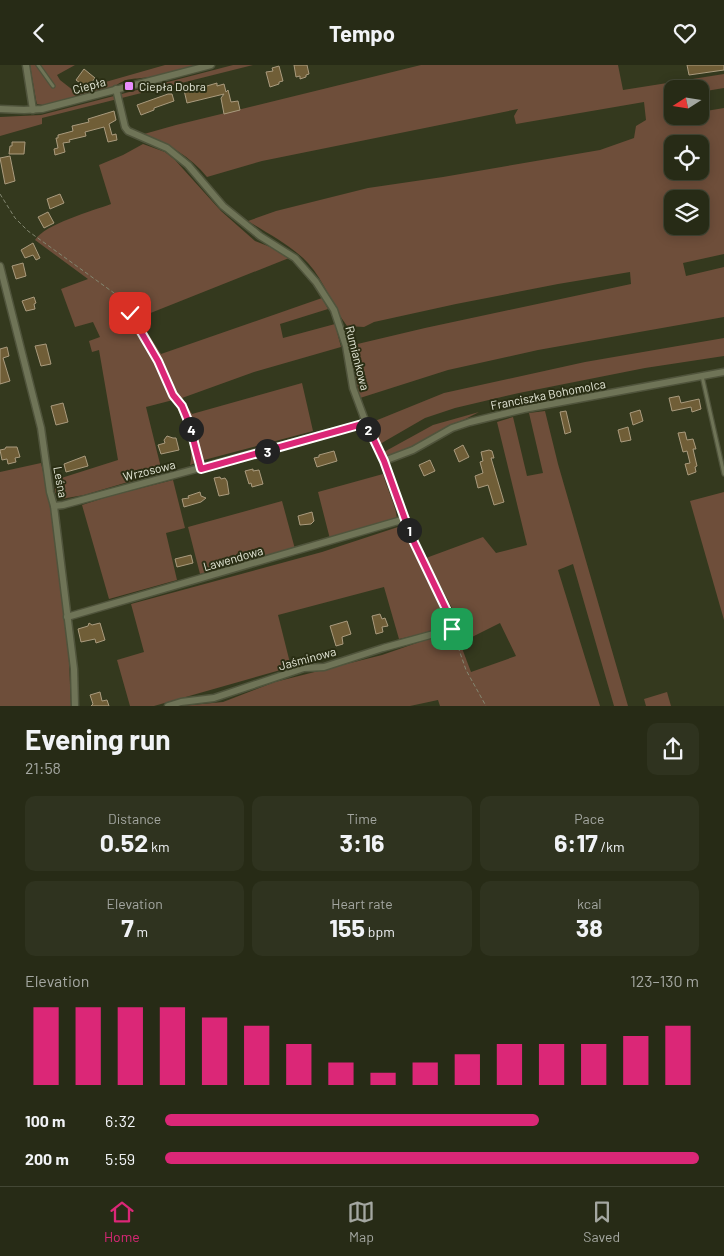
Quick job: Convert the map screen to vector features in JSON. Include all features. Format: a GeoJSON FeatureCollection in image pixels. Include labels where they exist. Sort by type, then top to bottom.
{"type":"FeatureCollection","features":[{"type":"Feature","properties":{"kind":"street"},"geometry":{"type":"LineString","coordinates":[[26,65],[33,110]]}},
{"type":"Feature","properties":{"kind":"street","name":"Ciepła"},"geometry":{"type":"LineString","coordinates":[[0,109],[33,110],[211,65]]}},
{"type":"Feature","properties":{"kind":"street","name":"Rumiankowa"},"geometry":{"type":"LineString","coordinates":[[116,89],[125,127],[128,131],[167,148],[188,165],[223,206],[260,236],[295,258],[316,282],[334,310],[346,346],[353,388],[366,423],[384,461],[411,536],[447,611],[452,629]]}},
{"type":"Feature","properties":{"kind":"street","name":"Leśna"},"geometry":{"type":"LineString","coordinates":[[0,265],[41,428],[50,492],[54,506],[74,669],[75,706]]}},
{"type":"Feature","properties":{"kind":"street","name":"Franciszka Bohomolca"},"geometry":{"type":"LineString","coordinates":[[384,461],[413,450],[452,428],[470,422],[524,409],[724,372]]}},
{"type":"Feature","properties":{"kind":"street","name":"Wrzosowa"},"geometry":{"type":"LineString","coordinates":[[54,506],[201,469],[366,423]]}},
{"type":"Feature","properties":{"kind":"street","name":"Lawendowa"},"geometry":{"type":"LineString","coordinates":[[67,617],[405,519]]}},
{"type":"Feature","properties":{"kind":"street","name":"Jaśminowa"},"geometry":{"type":"LineString","coordinates":[[168,706],[181,702],[214,698],[304,669],[324,667],[383,647],[452,629]]}},
{"type":"Feature","properties":{"kind":"lane"},"geometry":{"type":"LineString","coordinates":[[38,65],[52,86]]}},
{"type":"Feature","properties":{"kind":"lane"},"geometry":{"type":"LineString","coordinates":[[702,376],[724,474]]}},
{"type":"Feature","properties":{"kind":"path"},"geometry":{"type":"LineString","coordinates":[[0,194],[15,218],[28,231],[121,298],[154,353],[173,395],[182,406],[189,423],[201,469]]}},
{"type":"Feature","properties":{"kind":"path"},"geometry":{"type":"LineString","coordinates":[[452,629],[466,670],[486,706]]}},
{"type":"Feature","properties":{"kind":"shaded area"},"geometry":{"type":"Polygon","coordinates":[[[30,65],[75,65],[57,75],[60,80],[74,91],[165,65],[196,65],[161,75],[128,80],[115,86],[43,105],[37,104],[30,65]]]}},
{"type":"Feature","properties":{"kind":"shaded area"},"geometry":{"type":"Polygon","coordinates":[[[233,65],[253,65],[42,118],[42,124],[0,136],[0,117],[41,115],[233,65]]]}},
{"type":"Feature","properties":{"kind":"shaded area"},"geometry":{"type":"Polygon","coordinates":[[[421,65],[618,65],[623,90],[664,84],[664,125],[709,125],[709,110],[724,108],[724,254],[683,263],[686,276],[724,267],[724,317],[538,350],[448,370],[360,398],[349,346],[631,284],[630,272],[456,304],[374,322],[364,327],[347,326],[308,263],[287,245],[248,221],[276,211],[368,188],[600,150],[634,138],[636,126],[646,120],[644,102],[516,124],[514,116],[518,109],[262,161],[207,177],[194,163],[178,152],[144,134],[421,65]]]}},
{"type":"Feature","properties":{"kind":"shaded area"},"geometry":{"type":"Polygon","coordinates":[[[724,74],[724,88],[709,90],[709,80],[686,80],[724,74]]]}},
{"type":"Feature","properties":{"kind":"shaded area"},"geometry":{"type":"Polygon","coordinates":[[[143,144],[165,152],[175,160],[221,211],[255,241],[278,250],[289,258],[138,318],[161,354],[322,298],[328,309],[280,324],[283,338],[335,324],[341,347],[254,372],[182,398],[192,414],[302,383],[313,431],[190,465],[191,449],[189,441],[184,423],[173,400],[146,407],[162,472],[84,495],[61,499],[55,492],[55,480],[118,460],[99,350],[92,352],[89,341],[100,337],[93,322],[75,327],[61,289],[88,279],[35,240],[40,234],[58,223],[111,204],[99,165],[143,144]]]}},
{"type":"Feature","properties":{"kind":"shaded area"},"geometry":{"type":"Polygon","coordinates":[[[724,338],[724,356],[645,368],[455,408],[425,418],[380,444],[370,423],[444,393],[585,362],[724,338]]]}},
{"type":"Feature","properties":{"kind":"shaded area"},"geometry":{"type":"Polygon","coordinates":[[[545,411],[558,464],[628,706],[614,706],[573,564],[558,570],[600,706],[440,706],[438,700],[410,706],[181,706],[223,702],[275,682],[382,655],[431,638],[446,634],[451,641],[461,635],[453,610],[426,558],[483,537],[496,553],[527,545],[497,422],[513,417],[527,476],[543,473],[529,413],[545,411]],[[500,623],[460,643],[471,672],[516,656],[500,623]]]}},
{"type":"Feature","properties":{"kind":"shaded area"},"geometry":{"type":"Polygon","coordinates":[[[479,412],[405,450],[387,457],[384,452],[433,425],[479,412]]]}},
{"type":"Feature","properties":{"kind":"shaded area"},"geometry":{"type":"Polygon","coordinates":[[[41,463],[53,515],[68,640],[71,706],[0,706],[0,472],[41,463]]]}},
{"type":"Feature","properties":{"kind":"shaded area"},"geometry":{"type":"Polygon","coordinates":[[[383,474],[397,518],[330,539],[318,492],[383,474]]]}},
{"type":"Feature","properties":{"kind":"shaded area"},"geometry":{"type":"Polygon","coordinates":[[[173,480],[185,528],[166,533],[177,580],[109,599],[82,505],[173,480]]]}},
{"type":"Feature","properties":{"kind":"shaded area"},"geometry":{"type":"Polygon","coordinates":[[[724,492],[724,620],[690,501],[724,492]]]}},
{"type":"Feature","properties":{"kind":"shaded area"},"geometry":{"type":"Polygon","coordinates":[[[282,501],[295,549],[200,574],[188,527],[282,501]]]}},
{"type":"Feature","properties":{"kind":"shaded area"},"geometry":{"type":"Polygon","coordinates":[[[398,527],[407,533],[443,615],[445,625],[438,630],[399,639],[384,587],[278,615],[291,667],[154,706],[130,706],[117,660],[144,652],[131,604],[322,552],[398,527]]]}},
{"type":"Feature","properties":{"kind":"shaded area"},"geometry":{"type":"Polygon","coordinates":[[[667,692],[671,706],[646,706],[644,699],[667,692]]]}},
{"type":"Feature","properties":{"kind":"building"},"geometry":{"type":"Polygon","coordinates":[[[294,65],[307,65],[309,74],[300,79],[300,76],[296,77],[294,65]]]}},
{"type":"Feature","properties":{"kind":"building"},"geometry":{"type":"Polygon","coordinates":[[[687,65],[724,65],[724,70],[689,75],[687,65]]]}},
{"type":"Feature","properties":{"kind":"building"},"geometry":{"type":"Polygon","coordinates":[[[279,66],[283,81],[270,87],[266,72],[273,71],[272,68],[279,66]]]}},
{"type":"Feature","properties":{"kind":"building"},"geometry":{"type":"Polygon","coordinates":[[[84,69],[95,78],[87,88],[76,80],[84,69]]]}},
{"type":"Feature","properties":{"kind":"building"},"geometry":{"type":"Polygon","coordinates":[[[217,83],[217,86],[224,84],[226,92],[228,90],[231,102],[238,101],[240,110],[224,114],[221,98],[224,94],[187,103],[184,90],[217,83]]]}},
{"type":"Feature","properties":{"kind":"building"},"geometry":{"type":"Polygon","coordinates":[[[172,94],[174,101],[141,115],[137,105],[172,94]]]}},
{"type":"Feature","properties":{"kind":"building"},"geometry":{"type":"Polygon","coordinates":[[[114,111],[116,120],[109,124],[112,135],[116,134],[117,140],[108,142],[104,127],[85,132],[86,136],[63,143],[65,152],[55,155],[54,149],[58,148],[56,138],[58,138],[58,135],[73,131],[72,126],[89,122],[88,119],[114,111]]]}},
{"type":"Feature","properties":{"kind":"building"},"geometry":{"type":"Polygon","coordinates":[[[12,142],[25,142],[24,154],[9,154],[12,142]]]}},
{"type":"Feature","properties":{"kind":"building"},"geometry":{"type":"Polygon","coordinates":[[[10,156],[15,181],[5,184],[0,158],[10,156]]]}},
{"type":"Feature","properties":{"kind":"building"},"geometry":{"type":"Polygon","coordinates":[[[60,194],[64,203],[50,209],[47,199],[60,194]]]}},
{"type":"Feature","properties":{"kind":"building"},"geometry":{"type":"Polygon","coordinates":[[[48,212],[54,223],[44,228],[38,217],[48,212]]]}},
{"type":"Feature","properties":{"kind":"building"},"geometry":{"type":"Polygon","coordinates":[[[33,243],[40,258],[36,260],[33,255],[25,258],[21,250],[33,243]]]}},
{"type":"Feature","properties":{"kind":"building"},"geometry":{"type":"Polygon","coordinates":[[[23,263],[26,276],[16,279],[12,266],[23,263]]]}},
{"type":"Feature","properties":{"kind":"building"},"geometry":{"type":"Polygon","coordinates":[[[34,297],[35,309],[26,311],[22,301],[34,297]]]}},
{"type":"Feature","properties":{"kind":"building"},"geometry":{"type":"Polygon","coordinates":[[[46,344],[51,364],[41,366],[35,346],[46,344]]]}},
{"type":"Feature","properties":{"kind":"building"},"geometry":{"type":"Polygon","coordinates":[[[7,347],[9,356],[3,358],[10,381],[0,384],[0,349],[7,347]]]}},
{"type":"Feature","properties":{"kind":"building"},"geometry":{"type":"Polygon","coordinates":[[[679,396],[681,403],[699,399],[701,409],[692,412],[691,407],[672,411],[669,398],[679,396]]]}},
{"type":"Feature","properties":{"kind":"building"},"geometry":{"type":"Polygon","coordinates":[[[63,403],[68,422],[56,425],[51,406],[63,403]]]}},
{"type":"Feature","properties":{"kind":"building"},"geometry":{"type":"Polygon","coordinates":[[[640,410],[643,421],[633,425],[630,413],[640,410]]]}},
{"type":"Feature","properties":{"kind":"building"},"geometry":{"type":"Polygon","coordinates":[[[566,411],[571,432],[565,434],[560,412],[566,411]]]}},
{"type":"Feature","properties":{"kind":"building"},"geometry":{"type":"Polygon","coordinates":[[[628,427],[631,440],[621,442],[618,430],[628,427]]]}},
{"type":"Feature","properties":{"kind":"building"},"geometry":{"type":"Polygon","coordinates":[[[685,432],[687,440],[693,439],[696,449],[693,449],[697,466],[695,467],[696,472],[688,475],[685,464],[690,463],[687,451],[683,452],[678,433],[685,432]]]}},
{"type":"Feature","properties":{"kind":"building"},"geometry":{"type":"Polygon","coordinates":[[[167,436],[176,438],[179,450],[161,454],[158,445],[165,443],[164,440],[167,436]]]}},
{"type":"Feature","properties":{"kind":"building"},"geometry":{"type":"Polygon","coordinates":[[[463,445],[469,457],[459,462],[454,450],[463,445]]]}},
{"type":"Feature","properties":{"kind":"building"},"geometry":{"type":"Polygon","coordinates":[[[6,447],[17,447],[20,457],[15,458],[16,462],[8,464],[7,459],[2,460],[0,450],[6,447]]]}},
{"type":"Feature","properties":{"kind":"building"},"geometry":{"type":"Polygon","coordinates":[[[334,451],[337,461],[317,467],[314,458],[334,451]]]}},
{"type":"Feature","properties":{"kind":"building"},"geometry":{"type":"Polygon","coordinates":[[[492,451],[494,458],[491,458],[504,502],[494,505],[488,485],[478,488],[475,476],[483,473],[480,462],[483,461],[481,452],[492,451]]]}},
{"type":"Feature","properties":{"kind":"building"},"geometry":{"type":"Polygon","coordinates":[[[85,456],[88,466],[66,472],[64,464],[85,456]]]}},
{"type":"Feature","properties":{"kind":"building"},"geometry":{"type":"Polygon","coordinates":[[[430,460],[435,471],[424,476],[419,465],[430,460]]]}},
{"type":"Feature","properties":{"kind":"building"},"geometry":{"type":"Polygon","coordinates":[[[253,469],[253,471],[259,470],[263,484],[252,487],[251,483],[249,484],[245,471],[253,469]]]}},
{"type":"Feature","properties":{"kind":"building"},"geometry":{"type":"Polygon","coordinates":[[[220,477],[221,479],[225,478],[227,481],[229,494],[219,496],[214,478],[220,477]]]}},
{"type":"Feature","properties":{"kind":"building"},"geometry":{"type":"Polygon","coordinates":[[[200,492],[201,496],[206,498],[201,502],[184,507],[182,499],[189,498],[188,496],[200,492]]]}},
{"type":"Feature","properties":{"kind":"building"},"geometry":{"type":"Polygon","coordinates":[[[312,512],[314,521],[311,524],[300,525],[298,516],[312,512]]]}},
{"type":"Feature","properties":{"kind":"building"},"geometry":{"type":"Polygon","coordinates":[[[191,555],[193,563],[177,567],[175,559],[191,555]]]}},
{"type":"Feature","properties":{"kind":"building"},"geometry":{"type":"Polygon","coordinates":[[[380,614],[382,619],[385,618],[388,626],[382,627],[383,632],[376,634],[372,616],[380,614]]]}},
{"type":"Feature","properties":{"kind":"building"},"geometry":{"type":"Polygon","coordinates":[[[347,621],[351,634],[342,637],[343,644],[336,646],[330,626],[347,621]]]}},
{"type":"Feature","properties":{"kind":"building"},"geometry":{"type":"Polygon","coordinates":[[[89,623],[92,625],[100,623],[105,640],[96,643],[95,639],[81,642],[78,629],[88,626],[89,623]]]}},
{"type":"Feature","properties":{"kind":"building"},"geometry":{"type":"Polygon","coordinates":[[[100,692],[102,701],[107,700],[109,706],[91,706],[93,704],[90,695],[100,692]]]}},
{"type":"Feature","properties":{"kind":"place","name":"Ciepła Dobra"},"geometry":{"type":"Point","coordinates":[129,86]}},
{"type":"Feature","properties":{"kind":"route"},"geometry":{"type":"LineString","coordinates":[[130,313],[158,361],[173,395],[182,406],[189,423],[201,469],[366,423],[384,461],[411,536],[447,611],[452,629]]}}]}
